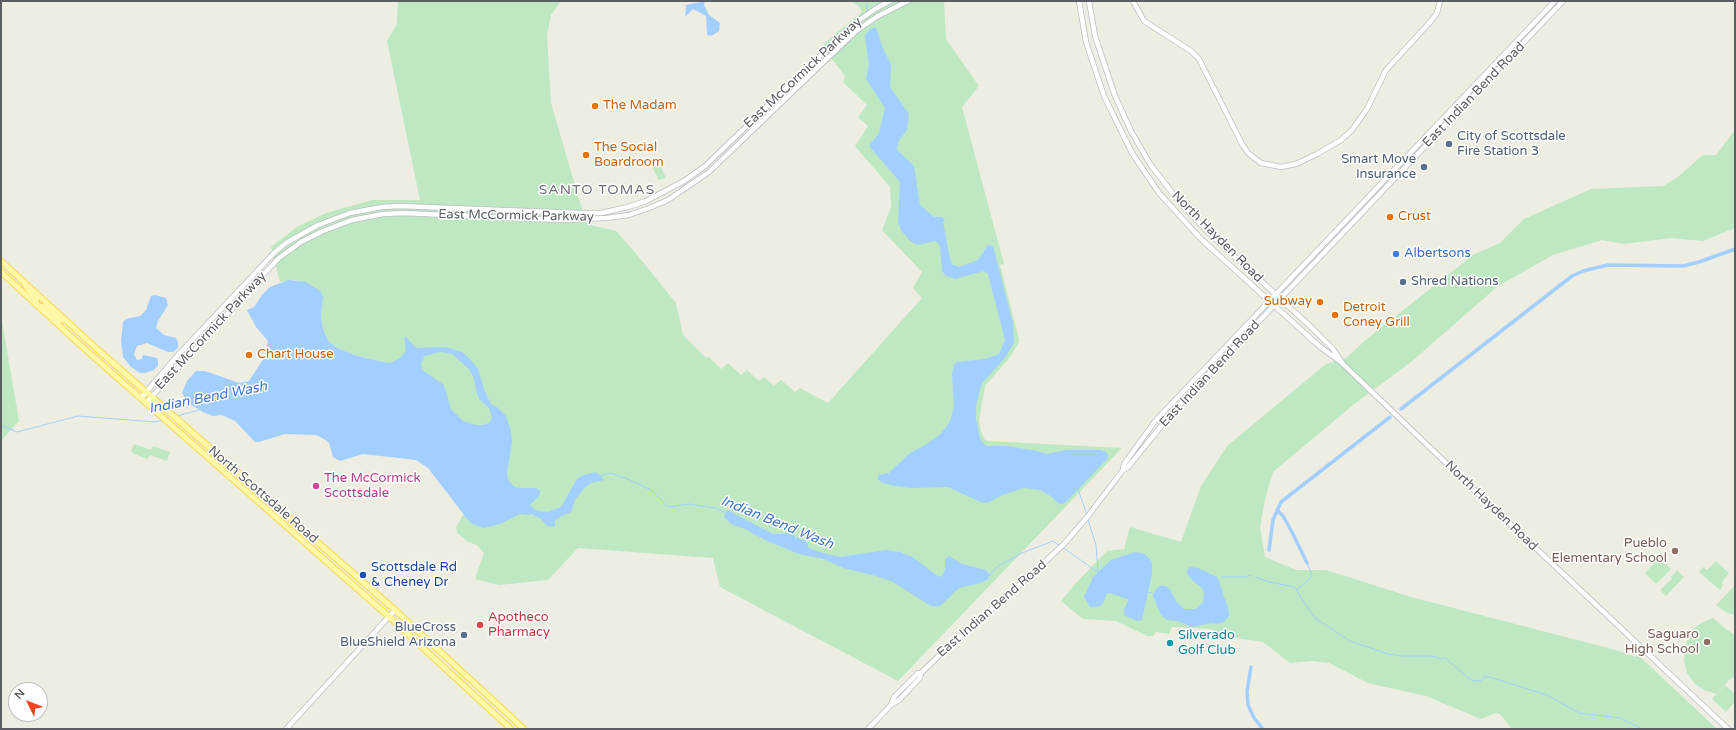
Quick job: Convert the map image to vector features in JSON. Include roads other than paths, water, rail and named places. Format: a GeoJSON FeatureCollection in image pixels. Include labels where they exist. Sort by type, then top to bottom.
{"type":"FeatureCollection","features":[{"type":"Feature","properties":{"kind":"main road","name":"East McCormick Parkway"},"geometry":{"type":"LineString","coordinates":[[141,398],[274,253],[298,236],[332,219],[364,210],[382,207],[399,206],[579,213],[605,212],[628,207],[664,193],[705,166],[851,26],[874,9],[890,1]]}},
{"type":"Feature","properties":{"kind":"main road","name":"East McCormick Parkway"},"geometry":{"type":"LineString","coordinates":[[146,403],[279,258],[301,242],[323,230],[352,220],[383,214],[403,213],[558,220],[607,218],[630,215],[668,200],[709,172],[856,31],[878,16],[908,1]]}},
{"type":"Feature","properties":{"kind":"main road","name":"North Hayden Road"},"geometry":{"type":"LineString","coordinates":[[1079,1],[1086,42],[1102,92],[1117,126],[1144,172],[1166,201],[1201,239],[1329,355],[1344,364]]}},
{"type":"Feature","properties":{"kind":"main road","name":"North Hayden Road"},"geometry":{"type":"LineString","coordinates":[[1089,1],[1095,36],[1107,77],[1123,115],[1150,164],[1168,188],[1194,218],[1333,349],[1344,364],[1480,495],[1728,729]]}},
{"type":"Feature","properties":{"kind":"main road"},"geometry":{"type":"LineString","coordinates":[[1133,1],[1144,21],[1191,51],[1199,59],[1244,148],[1249,154],[1260,163],[1281,167],[1296,164],[1334,144],[1349,133],[1367,109],[1387,70],[1431,21],[1437,13],[1440,1]]}},
{"type":"Feature","properties":{"kind":"main road","name":"East Indian Bend Road"},"geometry":{"type":"LineString","coordinates":[[1123,470],[1124,464],[1156,420],[1555,1]]}},
{"type":"Feature","properties":{"kind":"main road","name":"East Indian Bend Road"},"geometry":{"type":"LineString","coordinates":[[868,729],[891,705],[899,700],[920,678],[921,673],[957,638],[1026,580],[1060,548],[1092,512],[1123,470],[1128,467],[1171,414],[1563,1]]}},
{"type":"Feature","properties":{"kind":"main road"},"geometry":{"type":"LineString","coordinates":[[605,212],[607,218]]}},
{"type":"Feature","properties":{"kind":"main road"},"geometry":{"type":"LineString","coordinates":[[298,236],[301,242]]}},
{"type":"Feature","properties":{"kind":"main road","name":"North Scottsdale Road"},"geometry":{"type":"LineString","coordinates":[[1,261],[157,402],[395,610],[524,729]]}},
{"type":"Feature","properties":{"kind":"main road","name":"North Scottsdale Road"},"geometry":{"type":"LineString","coordinates":[[1,272],[146,403],[389,616],[511,729]]}},
{"type":"Feature","properties":{"kind":"main road"},"geometry":{"type":"LineString","coordinates":[[21,279],[29,292],[36,299],[38,306],[44,307],[58,320],[65,320]]}},
{"type":"Feature","properties":{"kind":"main road"},"geometry":{"type":"LineString","coordinates":[[286,729],[395,610]]}},
{"type":"Feature","properties":{"kind":"water"},"geometry":{"type":"Polygon","coordinates":[[[705,1],[704,5],[709,15],[720,23],[719,31],[709,36],[707,34],[706,16],[693,9],[685,17],[686,5],[705,1]]]}},
{"type":"Feature","properties":{"kind":"water"},"geometry":{"type":"Polygon","coordinates":[[[876,27],[883,49],[891,64],[890,87],[909,114],[907,130],[898,142],[897,150],[914,166],[920,205],[934,217],[942,217],[945,220],[943,222],[950,259],[953,265],[959,267],[978,260],[988,245],[993,246],[1013,324],[1014,343],[1004,359],[982,383],[976,405],[976,419],[980,439],[987,446],[1007,446],[1047,454],[1067,450],[1100,450],[1106,452],[1108,455],[1108,458],[1063,504],[1058,503],[1052,497],[1040,490],[1024,488],[983,503],[948,487],[909,488],[890,485],[877,479],[879,475],[889,473],[910,453],[925,445],[945,429],[950,421],[954,407],[952,374],[954,365],[957,362],[985,359],[999,354],[1005,340],[988,274],[984,271],[955,279],[946,276],[942,271],[940,246],[938,243],[935,241],[918,245],[910,241],[901,230],[898,222],[900,182],[869,146],[879,133],[885,108],[866,79],[869,64],[865,36],[870,29],[876,27]]]}},
{"type":"Feature","properties":{"kind":"water"},"geometry":{"type":"Polygon","coordinates":[[[289,280],[306,282],[321,292],[323,297],[321,316],[323,329],[329,342],[337,348],[357,356],[388,363],[393,362],[401,357],[406,351],[404,337],[406,337],[416,348],[446,347],[462,352],[478,369],[485,392],[491,404],[498,408],[506,416],[511,432],[512,442],[507,473],[508,480],[515,487],[536,488],[540,491],[539,496],[530,505],[535,510],[547,512],[561,507],[577,479],[581,476],[596,472],[604,480],[591,483],[585,487],[575,500],[571,512],[555,520],[555,526],[553,527],[547,526],[541,519],[532,514],[520,514],[500,524],[483,528],[472,524],[468,520],[428,468],[416,460],[363,454],[340,461],[333,457],[329,443],[316,435],[285,434],[255,442],[235,421],[222,415],[213,416],[188,403],[182,393],[187,381],[196,371],[205,371],[239,383],[249,381],[264,358],[268,341],[256,327],[247,310],[254,307],[262,295],[270,287],[289,280]],[[440,352],[425,356],[421,363],[422,370],[444,385],[451,409],[463,421],[476,425],[484,425],[490,422],[492,417],[489,408],[480,400],[477,394],[474,378],[469,369],[452,354],[440,352]]]}},
{"type":"Feature","properties":{"kind":"water"},"geometry":{"type":"Polygon","coordinates":[[[155,295],[166,298],[168,305],[158,321],[156,328],[164,335],[176,338],[178,348],[173,352],[168,352],[147,343],[137,346],[134,354],[137,360],[142,359],[143,355],[157,358],[158,361],[158,366],[154,370],[140,373],[131,367],[123,357],[121,341],[123,322],[126,319],[140,316],[146,310],[151,296],[155,295]]]}},
{"type":"Feature","properties":{"kind":"water"},"geometry":{"type":"Polygon","coordinates":[[[727,510],[773,534],[784,534],[788,531],[791,532],[796,538],[805,540],[809,548],[823,553],[840,557],[886,550],[900,552],[914,558],[936,575],[942,577],[945,569],[945,559],[949,556],[962,564],[985,570],[992,576],[988,576],[989,579],[977,584],[959,588],[940,606],[931,606],[893,582],[843,568],[824,559],[799,554],[731,524],[724,517],[727,510]]]}},
{"type":"Feature","properties":{"kind":"water"},"geometry":{"type":"Polygon","coordinates":[[[1135,552],[1145,554],[1152,562],[1152,574],[1142,620],[1137,621],[1124,615],[1124,609],[1128,599],[1109,593],[1107,593],[1103,603],[1100,606],[1090,607],[1084,597],[1093,577],[1111,560],[1135,552]]]}},
{"type":"Feature","properties":{"kind":"water"},"geometry":{"type":"Polygon","coordinates":[[[1190,567],[1198,568],[1217,577],[1229,612],[1229,616],[1224,622],[1192,627],[1178,621],[1167,620],[1161,615],[1153,596],[1156,589],[1160,586],[1169,588],[1177,602],[1184,609],[1196,609],[1203,602],[1204,593],[1202,588],[1188,575],[1187,570],[1190,567]]]}},
{"type":"Feature","properties":{"kind":"waterway"},"geometry":{"type":"LineString","coordinates":[[867,1],[867,12]]}},
{"type":"Feature","properties":{"kind":"waterway"},"geometry":{"type":"LineString","coordinates":[[1401,409],[1572,276],[1583,271],[1608,265],[1683,266],[1735,249]]}},
{"type":"Feature","properties":{"kind":"waterway","name":"Indian Bend Wash"},"geometry":{"type":"LineString","coordinates":[[177,416],[199,410]]}},
{"type":"Feature","properties":{"kind":"waterway","name":"Indian Bend Wash"},"geometry":{"type":"LineString","coordinates":[[1,425],[17,432],[78,416],[155,422],[163,420]]}},
{"type":"Feature","properties":{"kind":"waterway"},"geometry":{"type":"LineString","coordinates":[[1269,550],[1273,520],[1281,502],[1390,417]]}},
{"type":"Feature","properties":{"kind":"waterway","name":"Indian Bend Wash"},"geometry":{"type":"LineString","coordinates":[[600,476],[611,473],[630,480],[651,490],[668,507],[689,504],[716,508],[726,513]]}},
{"type":"Feature","properties":{"kind":"waterway"},"geometry":{"type":"LineString","coordinates":[[1078,489],[1087,515]]}},
{"type":"Feature","properties":{"kind":"waterway"},"geometry":{"type":"LineString","coordinates":[[1277,510],[1283,516],[1307,563]]}},
{"type":"Feature","properties":{"kind":"waterway"},"geometry":{"type":"LineString","coordinates":[[1088,520],[1096,545],[1098,571]]}},
{"type":"Feature","properties":{"kind":"waterway","name":"Indian Bend Wash"},"geometry":{"type":"LineString","coordinates":[[990,575],[997,567],[1022,553],[1053,541],[1060,546]]}},
{"type":"Feature","properties":{"kind":"waterway","name":"Indian Bend Wash"},"geometry":{"type":"LineString","coordinates":[[1062,547],[1099,573]]}},
{"type":"Feature","properties":{"kind":"waterway"},"geometry":{"type":"LineString","coordinates":[[1297,590],[1311,577],[1311,572],[1307,563]]}},
{"type":"Feature","properties":{"kind":"waterway","name":"Indian Bend Wash"},"geometry":{"type":"LineString","coordinates":[[1222,577],[1244,577],[1252,575]]}},
{"type":"Feature","properties":{"kind":"waterway","name":"Indian Bend Wash"},"geometry":{"type":"LineString","coordinates":[[1256,577],[1269,582],[1295,587],[1315,618],[1350,641],[1388,654],[1402,656],[1432,656],[1440,659],[1445,658],[1471,680],[1480,681],[1486,676],[1547,695],[1579,713],[1620,718],[1642,729]]}},
{"type":"Feature","properties":{"kind":"waterway","name":"Indian Bend Wash"},"geometry":{"type":"LineString","coordinates":[[1147,592],[1153,593]]}},
{"type":"Feature","properties":{"kind":"waterway"},"geometry":{"type":"LineString","coordinates":[[1251,667],[1247,691],[1248,705],[1254,718],[1263,729]]}},
{"type":"Feature","properties":{"kind":"place","name":"The Madam"},"geometry":{"type":"Point","coordinates":[595,106]}},
{"type":"Feature","properties":{"kind":"place","name":"City of Scottsdale Fire Station 3"},"geometry":{"type":"Point","coordinates":[1449,144]}},
{"type":"Feature","properties":{"kind":"place","name":"The Social Boardroom"},"geometry":{"type":"Point","coordinates":[586,155]}},
{"type":"Feature","properties":{"kind":"place","name":"Smart Move Insurance"},"geometry":{"type":"Point","coordinates":[1424,167]}},
{"type":"Feature","properties":{"kind":"place","name":"Crust"},"geometry":{"type":"Point","coordinates":[1390,217]}},
{"type":"Feature","properties":{"kind":"place","name":"Albertsons"},"geometry":{"type":"Point","coordinates":[1396,254]}},
{"type":"Feature","properties":{"kind":"place","name":"Shred Nations"},"geometry":{"type":"Point","coordinates":[1403,282]}},
{"type":"Feature","properties":{"kind":"place","name":"Subway"},"geometry":{"type":"Point","coordinates":[1320,302]}},
{"type":"Feature","properties":{"kind":"place","name":"Detroit Coney Grill"},"geometry":{"type":"Point","coordinates":[1335,315]}},
{"type":"Feature","properties":{"kind":"place","name":"Chart House"},"geometry":{"type":"Point","coordinates":[249,355]}},
{"type":"Feature","properties":{"kind":"place","name":"The McCormick Scottsdale"},"geometry":{"type":"Point","coordinates":[316,486]}},
{"type":"Feature","properties":{"kind":"place","name":"Pueblo Elementary School"},"geometry":{"type":"Point","coordinates":[1675,551]}},
{"type":"Feature","properties":{"kind":"place","name":"Scottsdale Rd & Cheney Dr"},"geometry":{"type":"Point","coordinates":[363,575]}},
{"type":"Feature","properties":{"kind":"place","name":"Apotheco Pharmacy"},"geometry":{"type":"Point","coordinates":[480,625]}},
{"type":"Feature","properties":{"kind":"place","name":"BlueCross BlueShield Arizona"},"geometry":{"type":"Point","coordinates":[464,635]}},
{"type":"Feature","properties":{"kind":"place","name":"Saguaro High School"},"geometry":{"type":"Point","coordinates":[1707,642]}},
{"type":"Feature","properties":{"kind":"place","name":"Silverado Golf Club"},"geometry":{"type":"Point","coordinates":[1170,643]}},
{"type":"Feature","properties":{"kind":"district","name":"SANTO TOMAS"},"geometry":{"type":"Point","coordinates":[597,190]}}]}
